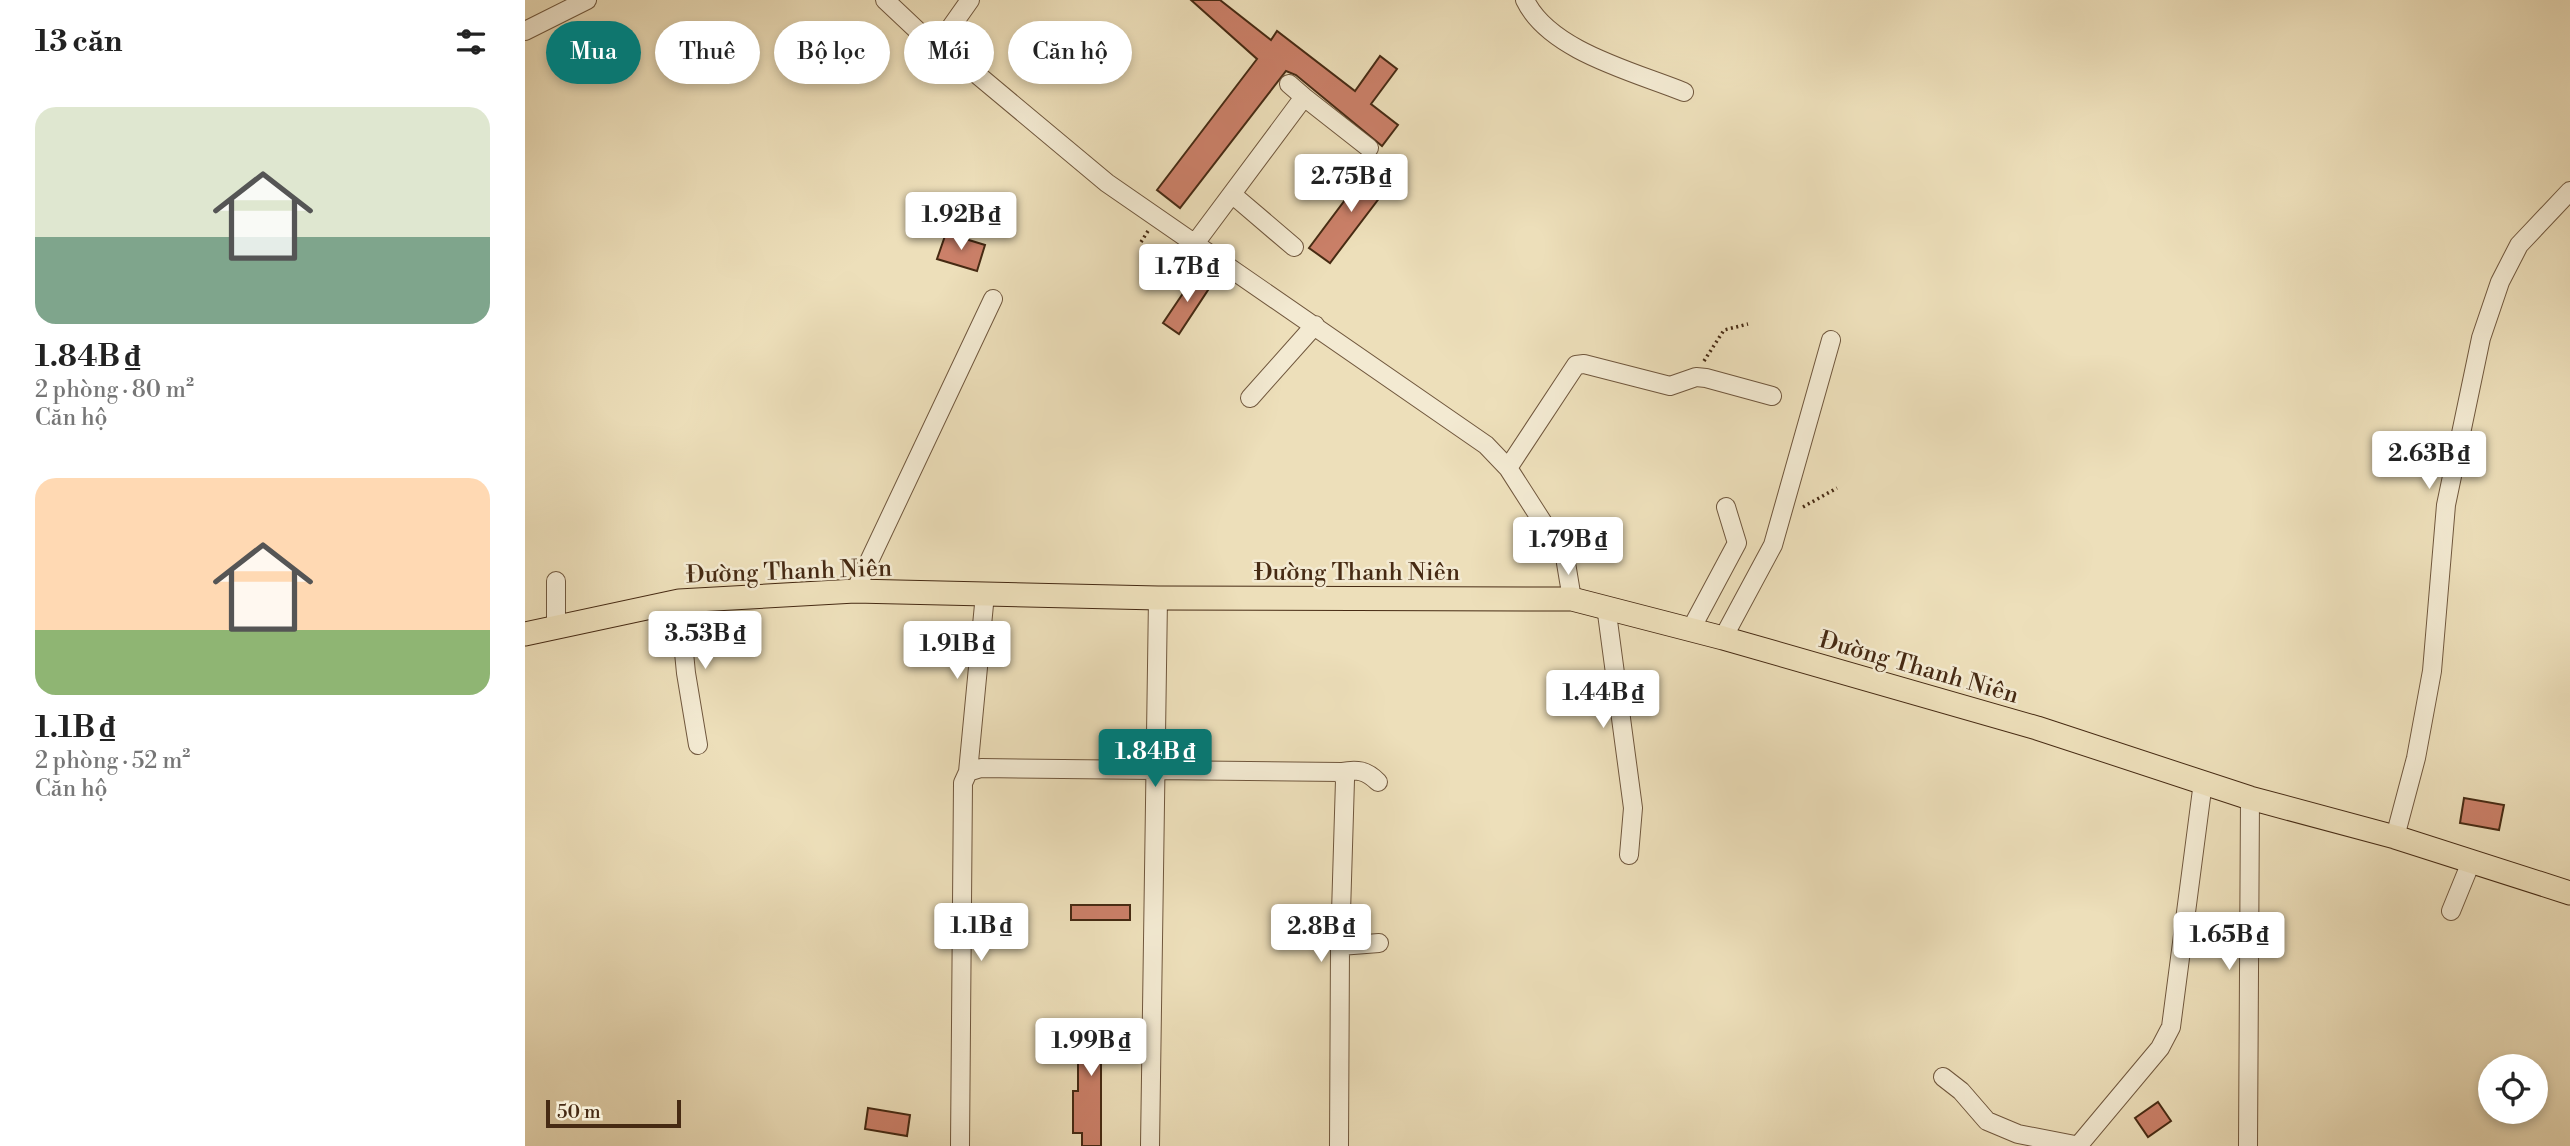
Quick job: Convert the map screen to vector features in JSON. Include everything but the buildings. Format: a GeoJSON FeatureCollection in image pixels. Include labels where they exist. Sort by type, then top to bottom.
{"type":"FeatureCollection","features":[{"type":"Feature","properties":{"kind":"main road","name":"Đường Thanh Niên"},"geometry":{"type":"LineString","coordinates":[[525,634],[679,601],[855,591],[1158,597],[1572,599],[1691,629],[2037,728],[2250,798],[2395,837],[2570,893]]}},
{"type":"Feature","properties":{"kind":"street"},"geometry":{"type":"LineString","coordinates":[[525,31],[587,0]]}},
{"type":"Feature","properties":{"kind":"street"},"geometry":{"type":"LineString","coordinates":[[885,0],[907,21]]}},
{"type":"Feature","properties":{"kind":"street"},"geometry":{"type":"LineString","coordinates":[[955,21],[970,0]]}},
{"type":"Feature","properties":{"kind":"street"},"geometry":{"type":"LineString","coordinates":[[1525,0],[1550,31],[1575,47],[1684,92]]}},
{"type":"Feature","properties":{"kind":"street"},"geometry":{"type":"LineString","coordinates":[[991,84],[1107,183],[1486,445],[1509,468],[1565,557],[1572,599]]}},
{"type":"Feature","properties":{"kind":"street"},"geometry":{"type":"LineString","coordinates":[[1289,84],[1369,148]]}},
{"type":"Feature","properties":{"kind":"street"},"geometry":{"type":"LineString","coordinates":[[1196,242],[1304,97]]}},
{"type":"Feature","properties":{"kind":"street"},"geometry":{"type":"LineString","coordinates":[[2395,837],[2416,758],[2432,671],[2446,505],[2481,338],[2500,282],[2519,245],[2570,191]]}},
{"type":"Feature","properties":{"kind":"street"},"geometry":{"type":"LineString","coordinates":[[1233,195],[1294,247]]}},
{"type":"Feature","properties":{"kind":"street"},"geometry":{"type":"LineString","coordinates":[[855,591],[993,299]]}},
{"type":"Feature","properties":{"kind":"street"},"geometry":{"type":"LineString","coordinates":[[1250,398],[1315,325]]}},
{"type":"Feature","properties":{"kind":"street"},"geometry":{"type":"LineString","coordinates":[[1723,638],[1773,545],[1831,340]]}},
{"type":"Feature","properties":{"kind":"street"},"geometry":{"type":"LineString","coordinates":[[1509,468],[1576,365],[1584,364],[1669,386],[1696,377],[1772,397]]}},
{"type":"Feature","properties":{"kind":"street"},"geometry":{"type":"LineString","coordinates":[[1691,629],[1737,543],[1726,507]]}},
{"type":"Feature","properties":{"kind":"street"},"geometry":{"type":"LineString","coordinates":[[556,581],[556,628]]}},
{"type":"Feature","properties":{"kind":"street"},"geometry":{"type":"LineString","coordinates":[[960,1146],[963,783],[968,772],[985,594]]}},
{"type":"Feature","properties":{"kind":"street"},"geometry":{"type":"LineString","coordinates":[[1150,1146],[1153,770],[1158,597]]}},
{"type":"Feature","properties":{"kind":"street"},"geometry":{"type":"LineString","coordinates":[[679,601],[686,673],[698,746]]}},
{"type":"Feature","properties":{"kind":"street"},"geometry":{"type":"LineString","coordinates":[[1606,606],[1633,808],[1629,855]]}},
{"type":"Feature","properties":{"kind":"street"},"geometry":{"type":"LineString","coordinates":[[968,772],[981,768],[1367,772],[1378,782]]}},
{"type":"Feature","properties":{"kind":"street"},"geometry":{"type":"LineString","coordinates":[[1339,1146],[1340,946],[1345,780],[1341,772]]}},
{"type":"Feature","properties":{"kind":"street"},"geometry":{"type":"LineString","coordinates":[[1943,1077],[1961,1090],[1987,1121],[2018,1134],[2079,1146],[2160,1048],[2171,1027],[2203,782]]}},
{"type":"Feature","properties":{"kind":"street"},"geometry":{"type":"LineString","coordinates":[[2248,1146],[2250,798]]}},
{"type":"Feature","properties":{"kind":"street"},"geometry":{"type":"LineString","coordinates":[[2451,911],[2471,862]]}},
{"type":"Feature","properties":{"kind":"street"},"geometry":{"type":"LineString","coordinates":[[1340,946],[1379,943]]}},
{"type":"Feature","properties":{"kind":"path"},"geometry":{"type":"LineString","coordinates":[[1696,377],[1724,330],[1748,324]]}},
{"type":"Feature","properties":{"kind":"path"},"geometry":{"type":"LineString","coordinates":[[1783,512],[1813,504],[1837,488]]}}]}
